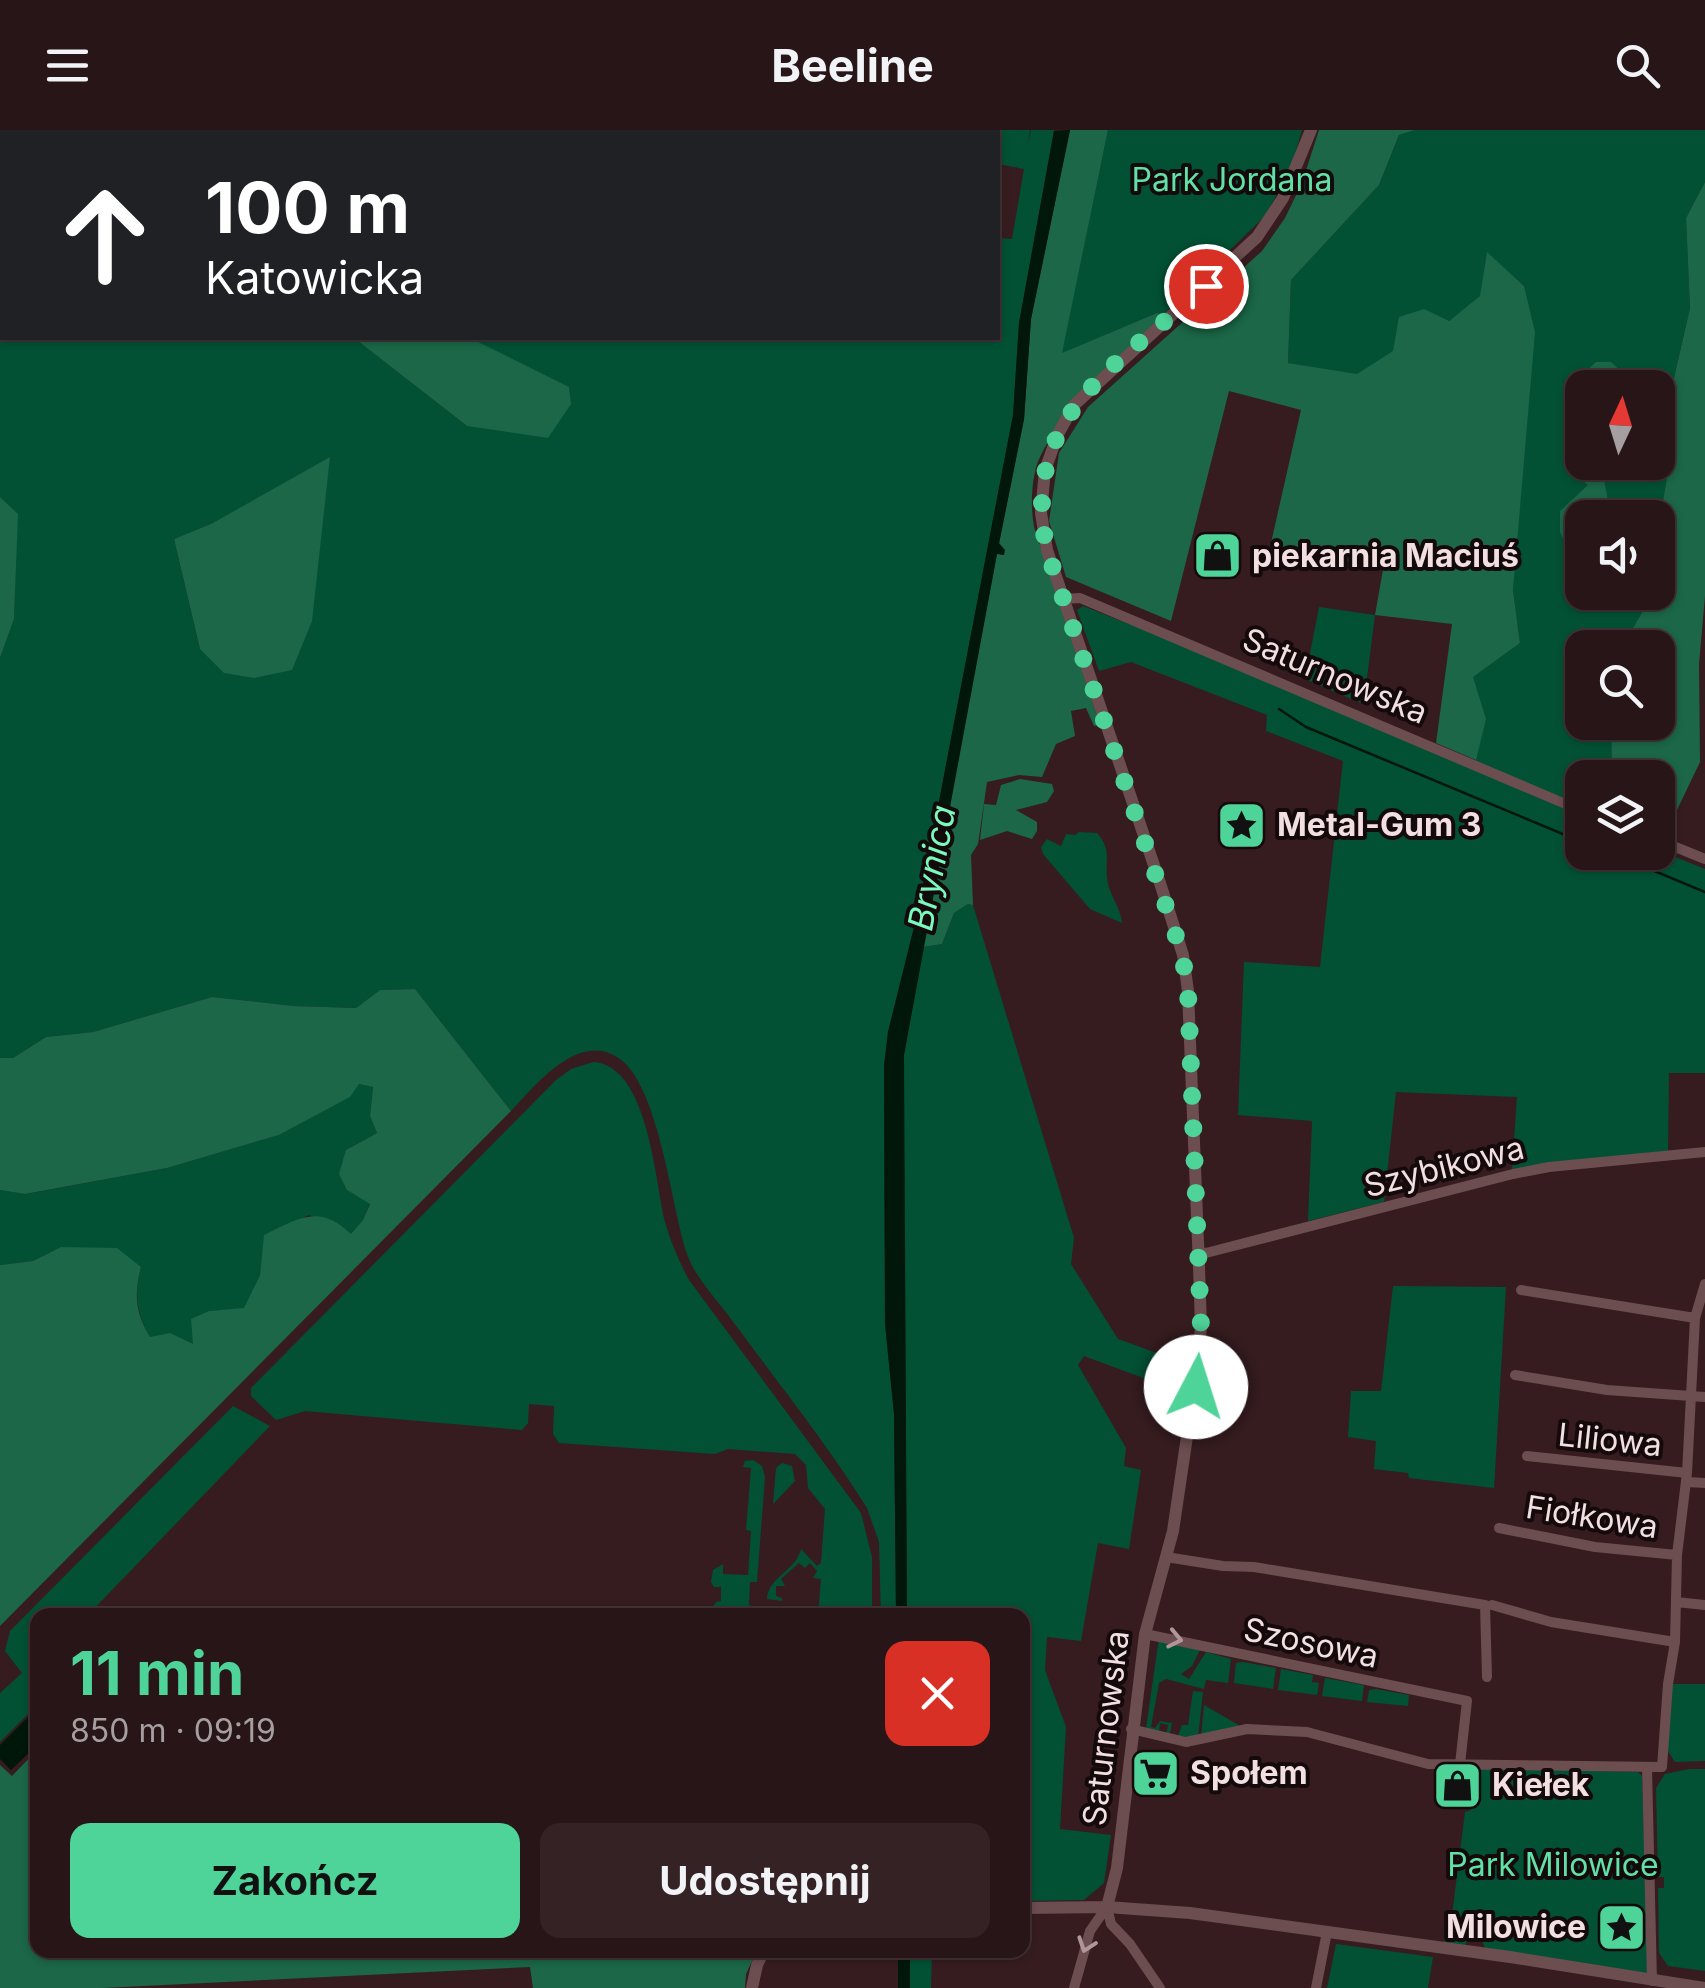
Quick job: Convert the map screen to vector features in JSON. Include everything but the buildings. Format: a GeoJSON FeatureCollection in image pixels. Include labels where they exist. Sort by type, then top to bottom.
{"type":"FeatureCollection","features":[{"type":"Feature","properties":{"kind":"street","name":"Saturnowska"},"geometry":{"type":"LineString","coordinates":[[1106,1907],[1117,1868],[1145,1634],[1166,1557],[1196,1380],[1201,1327],[1188,991],[1182,954],[1047,550],[1042,496],[1051,450],[1065,419],[1086,391],[1257,237],[1288,187],[1311,130]]}},
{"type":"Feature","properties":{"kind":"street","name":"Saturnowska"},"geometry":{"type":"LineString","coordinates":[[1064,598],[1080,598],[1565,804]]}},
{"type":"Feature","properties":{"kind":"street"},"geometry":{"type":"LineString","coordinates":[[1675,847],[1705,860]]}},
{"type":"Feature","properties":{"kind":"street","name":"Szybikowa"},"geometry":{"type":"LineString","coordinates":[[1199,1252],[1531,1170],[1705,1152]]}},
{"type":"Feature","properties":{"kind":"street"},"geometry":{"type":"LineString","coordinates":[[1132,1729],[1186,1742],[1247,1729],[1283,1729],[1307,1732],[1412,1762],[1662,1767],[1675,1642],[1695,1318],[1705,1284]]}},
{"type":"Feature","properties":{"kind":"street"},"geometry":{"type":"LineString","coordinates":[[1521,1290],[1695,1318]]}},
{"type":"Feature","properties":{"kind":"street"},"geometry":{"type":"LineString","coordinates":[[1515,1375],[1607,1390],[1705,1397]]}},
{"type":"Feature","properties":{"kind":"street","name":"Liliowa"},"geometry":{"type":"LineString","coordinates":[[1527,1456],[1687,1478],[1705,1484]]}},
{"type":"Feature","properties":{"kind":"street","name":"Fiołkowa"},"geometry":{"type":"LineString","coordinates":[[1499,1528],[1595,1548],[1678,1555]]}},
{"type":"Feature","properties":{"kind":"street"},"geometry":{"type":"LineString","coordinates":[[1166,1557],[1254,1567],[1489,1605],[1551,1622],[1675,1642]]}},
{"type":"Feature","properties":{"kind":"street"},"geometry":{"type":"LineString","coordinates":[[1676,1602],[1705,1604]]}},
{"type":"Feature","properties":{"kind":"street"},"geometry":{"type":"LineString","coordinates":[[1487,1677],[1489,1605]]}},
{"type":"Feature","properties":{"kind":"street","name":"Szosowa"},"geometry":{"type":"LineString","coordinates":[[1145,1634],[1467,1702],[1460,1764]]}},
{"type":"Feature","properties":{"kind":"street"},"geometry":{"type":"LineString","coordinates":[[1648,1768],[1652,1981]]}},
{"type":"Feature","properties":{"kind":"street"},"geometry":{"type":"LineString","coordinates":[[1030,1908],[1106,1907],[1190,1913],[1705,1988]]}},
{"type":"Feature","properties":{"kind":"street"},"geometry":{"type":"LineString","coordinates":[[1074,1988],[1090,1932],[1106,1907]]}},
{"type":"Feature","properties":{"kind":"street"},"geometry":{"type":"LineString","coordinates":[[1106,1907],[1111,1924],[1160,1988]]}},
{"type":"Feature","properties":{"kind":"street"},"geometry":{"type":"LineString","coordinates":[[1316,1988],[1327,1932]]}},
{"type":"Feature","properties":{"kind":"street"},"geometry":{"type":"LineString","coordinates":[[752,1988],[760,1958]]}},
{"type":"Feature","properties":{"kind":"green space"},"geometry":{"type":"Polygon","coordinates":[[[1002,130],[1030,130],[1028,144],[1031,130],[1054,130],[1019,323],[1013,415],[918,911],[888,1032],[884,1065],[885,1324],[894,1414],[896,1608],[881,1608],[879,1542],[867,1508],[691,1264],[653,1118],[631,1071],[617,1057],[587,1051],[572,1057],[545,1076],[511,1111],[415,989],[380,990],[356,1008],[212,997],[93,1032],[46,1037],[13,1058],[0,1058],[0,658],[14,619],[17,515],[0,497],[0,340],[357,340],[467,426],[476,340],[1000,340],[1000,238],[1012,239],[1024,169],[1000,164],[1002,130]],[[213,523],[174,539],[200,649],[213,523]]]}},
{"type":"Feature","properties":{"kind":"green space"},"geometry":{"type":"Polygon","coordinates":[[[1070,130],[1108,130],[1062,353],[1157,313],[1164,314],[1071,410],[1042,453],[1035,472],[1034,527],[1100,725],[1094,726],[1086,708],[1071,711],[1075,736],[1056,744],[1042,777],[1019,775],[987,782],[978,844],[971,855],[973,905],[954,913],[942,944],[923,947],[997,553],[1004,555],[999,544],[1024,419],[1031,319],[1070,130]]]}},
{"type":"Feature","properties":{"kind":"green space","name":"Park Jordana"},"geometry":{"type":"Polygon","coordinates":[[[1108,130],[1302,130],[1290,172],[1264,217],[1164,314],[1157,313],[1061,354],[1108,130]]]}},
{"type":"Feature","properties":{"kind":"green space"},"geometry":{"type":"Polygon","coordinates":[[[1319,130],[1415,130],[1399,135],[1379,185],[1291,280],[1288,363],[1357,374],[1393,351],[1399,317],[1424,309],[1449,321],[1480,296],[1487,252],[1524,286],[1535,332],[1513,590],[1520,643],[1473,677],[1486,719],[1476,760],[1436,743],[1452,624],[1375,615],[1384,564],[1328,560],[1271,543],[1301,410],[1229,391],[1171,621],[1066,577],[1049,521],[1059,453],[1088,407],[1262,251],[1285,218],[1302,183],[1319,130]]]}},
{"type":"Feature","properties":{"kind":"green space"},"geometry":{"type":"Polygon","coordinates":[[[1415,130],[1705,130],[1705,182],[1686,218],[1690,308],[1675,374],[1675,370],[1565,370],[1565,480],[1666,480],[1663,500],[1565,500],[1565,610],[1643,610],[1632,630],[1565,630],[1565,740],[1611,740],[1612,760],[1565,760],[1565,870],[1675,870],[1675,857],[1705,869],[1705,1073],[1669,1073],[1668,1151],[1512,1169],[1517,1097],[1396,1092],[1384,1202],[1308,1221],[1312,1121],[1238,1115],[1244,962],[1320,967],[1343,761],[1266,731],[1267,715],[1131,662],[1099,671],[1077,610],[1083,606],[1475,760],[1485,719],[1472,677],[1520,643],[1513,590],[1524,286],[1487,253],[1481,296],[1449,321],[1357,375],[1288,363],[1291,280],[1379,185],[1399,135],[1415,130]]]}},
{"type":"Feature","properties":{"kind":"green space"},"geometry":{"type":"Polygon","coordinates":[[[1705,182],[1705,596],[1699,664],[1700,762],[1675,814],[1675,760],[1612,760],[1611,740],[1675,740],[1675,630],[1632,630],[1643,610],[1675,610],[1675,500],[1663,500],[1666,480],[1675,480],[1675,374],[1690,308],[1686,218],[1705,182]]]}},
{"type":"Feature","properties":{"kind":"green space"},"geometry":{"type":"Polygon","coordinates":[[[357,340],[476,340],[569,387],[571,404],[548,438],[467,426],[357,340]]]}},
{"type":"Feature","properties":{"kind":"green space"},"geometry":{"type":"Polygon","coordinates":[[[1596,362],[1611,362],[1620,370],[1587,370],[1596,362]]]}},
{"type":"Feature","properties":{"kind":"green space"},"geometry":{"type":"Polygon","coordinates":[[[330,457],[312,621],[292,670],[254,678],[224,673],[200,649],[174,539],[213,523],[330,457]]]}},
{"type":"Feature","properties":{"kind":"green space"},"geometry":{"type":"Polygon","coordinates":[[[1582,480],[1604,480],[1608,500],[1572,500],[1588,485],[1582,480]]]}},
{"type":"Feature","properties":{"kind":"green space"},"geometry":{"type":"Polygon","coordinates":[[[0,497],[18,514],[14,619],[0,658],[0,497]]]}},
{"type":"Feature","properties":{"kind":"green space"},"geometry":{"type":"Polygon","coordinates":[[[1565,506],[1565,543],[1560,532],[1560,511],[1565,506]]]}},
{"type":"Feature","properties":{"kind":"green space"},"geometry":{"type":"Polygon","coordinates":[[[1319,607],[1375,615],[1361,703],[1305,679],[1319,607]]]}},
{"type":"Feature","properties":{"kind":"green space"},"geometry":{"type":"Polygon","coordinates":[[[1020,779],[1052,784],[1054,791],[1047,802],[1016,810],[1037,822],[1032,839],[1007,831],[980,840],[984,804],[996,805],[1001,785],[1020,779]]]}},
{"type":"Feature","properties":{"kind":"green space"},"geometry":{"type":"Polygon","coordinates":[[[1097,833],[1105,845],[1108,884],[1122,923],[1090,909],[1043,854],[1041,847],[1047,839],[1061,846],[1066,834],[1097,833]]]}},
{"type":"Feature","properties":{"kind":"green space"},"geometry":{"type":"Polygon","coordinates":[[[973,905],[1074,1238],[1071,1264],[1118,1339],[1190,1365],[1189,1395],[1084,1356],[1078,1365],[1126,1448],[1124,1466],[1141,1470],[1129,1549],[1098,1543],[1081,1641],[1047,1637],[1045,1670],[1066,1727],[1060,1829],[1111,1835],[1104,1883],[1084,1900],[1030,1901],[1030,1608],[907,1608],[904,1055],[923,947],[942,944],[954,913],[973,905]]]}},
{"type":"Feature","properties":{"kind":"green space"},"geometry":{"type":"Polygon","coordinates":[[[415,989],[511,1111],[0,1626],[0,1265],[33,1261],[61,1247],[117,1248],[141,1267],[137,1303],[150,1337],[170,1333],[193,1344],[191,1319],[209,1311],[244,1308],[260,1275],[264,1235],[309,1216],[329,1219],[351,1234],[370,1204],[347,1190],[339,1174],[346,1150],[377,1133],[370,1116],[373,1087],[359,1084],[350,1097],[279,1135],[167,1168],[25,1194],[0,1190],[0,1058],[13,1058],[46,1037],[93,1032],[212,997],[356,1008],[380,990],[415,989]]]}},
{"type":"Feature","properties":{"kind":"green space"},"geometry":{"type":"Polygon","coordinates":[[[593,1062],[611,1068],[626,1082],[646,1127],[665,1222],[689,1280],[861,1513],[872,1557],[872,1608],[819,1608],[821,1579],[813,1578],[817,1571],[810,1563],[805,1568],[799,1563],[781,1579],[785,1586],[776,1586],[776,1596],[782,1601],[767,1599],[772,1585],[794,1563],[801,1549],[817,1566],[821,1563],[825,1509],[808,1488],[806,1465],[795,1454],[728,1449],[715,1454],[559,1443],[553,1434],[554,1406],[529,1404],[528,1423],[522,1430],[305,1411],[276,1420],[251,1396],[251,1388],[571,1069],[593,1062]]]}},
{"type":"Feature","properties":{"kind":"green space"},"geometry":{"type":"Polygon","coordinates":[[[358,1084],[373,1087],[370,1116],[377,1133],[346,1150],[347,1190],[370,1203],[363,1220],[351,1235],[309,1215],[265,1235],[260,1275],[244,1309],[209,1311],[193,1345],[150,1337],[138,1303],[141,1267],[61,1247],[33,1261],[0,1265],[0,1190],[26,1194],[167,1168],[279,1135],[349,1097],[358,1084]]]}},
{"type":"Feature","properties":{"kind":"green space"},"geometry":{"type":"Polygon","coordinates":[[[1393,1286],[1506,1287],[1494,1488],[1409,1478],[1408,1473],[1374,1469],[1376,1441],[1348,1437],[1351,1391],[1381,1391],[1393,1286]]]}},
{"type":"Feature","properties":{"kind":"green space"},"geometry":{"type":"Polygon","coordinates":[[[233,1406],[270,1426],[95,1608],[33,1608],[233,1406]]]}},
{"type":"Feature","properties":{"kind":"green space"},"geometry":{"type":"Polygon","coordinates":[[[753,1460],[762,1466],[765,1477],[757,1582],[750,1582],[749,1605],[755,1608],[712,1608],[721,1601],[721,1587],[714,1587],[711,1582],[713,1570],[723,1564],[723,1574],[748,1575],[751,1531],[746,1530],[751,1468],[743,1467],[745,1461],[753,1460]]]}},
{"type":"Feature","properties":{"kind":"green space"},"geometry":{"type":"Polygon","coordinates":[[[782,1463],[792,1466],[795,1481],[773,1504],[776,1468],[782,1463]]]}},
{"type":"Feature","properties":{"kind":"green space"},"geometry":{"type":"Polygon","coordinates":[[[30,1611],[30,1712],[0,1742],[0,1693],[22,1673],[5,1651],[10,1631],[30,1611]]]}},
{"type":"Feature","properties":{"kind":"green space"},"geometry":{"type":"Polygon","coordinates":[[[1159,1638],[1200,1650],[1192,1666],[1181,1674],[1189,1679],[1206,1652],[1231,1659],[1228,1683],[1206,1680],[1204,1689],[1166,1679],[1159,1683],[1151,1727],[1155,1728],[1160,1721],[1172,1723],[1170,1733],[1162,1733],[1168,1725],[1160,1723],[1159,1731],[1146,1729],[1159,1638]]]}},
{"type":"Feature","properties":{"kind":"green space"},"geometry":{"type":"Polygon","coordinates":[[[1236,1663],[1276,1668],[1273,1689],[1234,1683],[1236,1663]]]}},
{"type":"Feature","properties":{"kind":"green space"},"geometry":{"type":"Polygon","coordinates":[[[1281,1669],[1313,1675],[1312,1682],[1319,1683],[1317,1695],[1278,1690],[1281,1669]]]}},
{"type":"Feature","properties":{"kind":"green space"},"geometry":{"type":"Polygon","coordinates":[[[1325,1678],[1364,1685],[1362,1701],[1322,1696],[1325,1678]]]}},
{"type":"Feature","properties":{"kind":"green space"},"geometry":{"type":"Polygon","coordinates":[[[1670,1684],[1705,1684],[1705,1761],[1675,1762],[1666,1748],[1670,1684]]]}},
{"type":"Feature","properties":{"kind":"green space"},"geometry":{"type":"Polygon","coordinates":[[[1369,1690],[1409,1695],[1408,1706],[1367,1702],[1369,1690]]]}},
{"type":"Feature","properties":{"kind":"green space"},"geometry":{"type":"Polygon","coordinates":[[[1193,1691],[1203,1692],[1198,1738],[1178,1736],[1182,1725],[1188,1725],[1193,1691]]]}},
{"type":"Feature","properties":{"kind":"green space"},"geometry":{"type":"Polygon","coordinates":[[[1204,1705],[1242,1727],[1201,1737],[1204,1705]]]}},
{"type":"Feature","properties":{"kind":"green space"},"geometry":{"type":"Polygon","coordinates":[[[30,1757],[30,1958],[753,1958],[745,1988],[533,1988],[530,1967],[103,1988],[0,1988],[0,1765],[12,1776],[30,1757]]]}},
{"type":"Feature","properties":{"kind":"green space","name":"Park Milowice"},"geometry":{"type":"Polygon","coordinates":[[[1475,1768],[1638,1772],[1642,1776],[1648,1973],[1485,1949],[1483,1942],[1468,1940],[1464,1946],[1444,1943],[1444,1926],[1451,1923],[1465,1812],[1471,1810],[1475,1768]]]}},
{"type":"Feature","properties":{"kind":"green space"},"geometry":{"type":"Polygon","coordinates":[[[1705,1769],[1705,1971],[1668,1966],[1659,1953],[1658,1888],[1664,1888],[1664,1877],[1658,1877],[1656,1788],[1665,1774],[1705,1769]]]}},
{"type":"Feature","properties":{"kind":"green space"},"geometry":{"type":"Polygon","coordinates":[[[1336,1944],[1433,1957],[1428,1988],[1327,1988],[1336,1944]]]}},
{"type":"Feature","properties":{"kind":"green space"},"geometry":{"type":"Polygon","coordinates":[[[910,1958],[932,1958],[931,1988],[910,1988],[910,1958]]]}},
{"type":"Feature","properties":{"kind":"water","name":"Brynica"},"geometry":{"type":"Polygon","coordinates":[[[1070,130],[1031,319],[1024,419],[999,543],[1005,550],[1004,555],[997,554],[904,1055],[907,1608],[896,1608],[894,1414],[885,1324],[884,1066],[888,1032],[918,911],[1013,415],[1019,323],[1054,131],[1070,130]]]}},
{"type":"Feature","properties":{"kind":"water"},"geometry":{"type":"Polygon","coordinates":[[[30,1715],[30,1752],[11,1770],[0,1759],[0,1745],[30,1715]]]}},
{"type":"Feature","properties":{"kind":"water"},"geometry":{"type":"Polygon","coordinates":[[[898,1958],[910,1958],[910,1988],[898,1988],[898,1958]]]}},
{"type":"Feature","properties":{"kind":"waterway"},"geometry":{"type":"LineString","coordinates":[[1279,709],[1306,727],[1565,835]]}},
{"type":"Feature","properties":{"kind":"waterway"},"geometry":{"type":"LineString","coordinates":[[1652,870],[1705,892]]}},
{"type":"Feature","properties":{"kind":"place","name":"piekarnia Maciuś"},"geometry":{"type":"Point","coordinates":[1217,556]}},
{"type":"Feature","properties":{"kind":"place","name":"Metal-Gum 3"},"geometry":{"type":"Point","coordinates":[1242,825]}},
{"type":"Feature","properties":{"kind":"place","name":"Społem"},"geometry":{"type":"Point","coordinates":[1155,1773]}},
{"type":"Feature","properties":{"kind":"place","name":"Kiełek"},"geometry":{"type":"Point","coordinates":[1457,1785]}},
{"type":"Feature","properties":{"kind":"place","name":"Milowice"},"geometry":{"type":"Point","coordinates":[1621,1927]}},
{"type":"Feature","properties":{"kind":"route"},"geometry":{"type":"LineString","coordinates":[[1196,1387],[1200,1267],[1188,991],[1182,954],[1047,550],[1042,496],[1051,450],[1074,404],[1206,286]]}}]}
